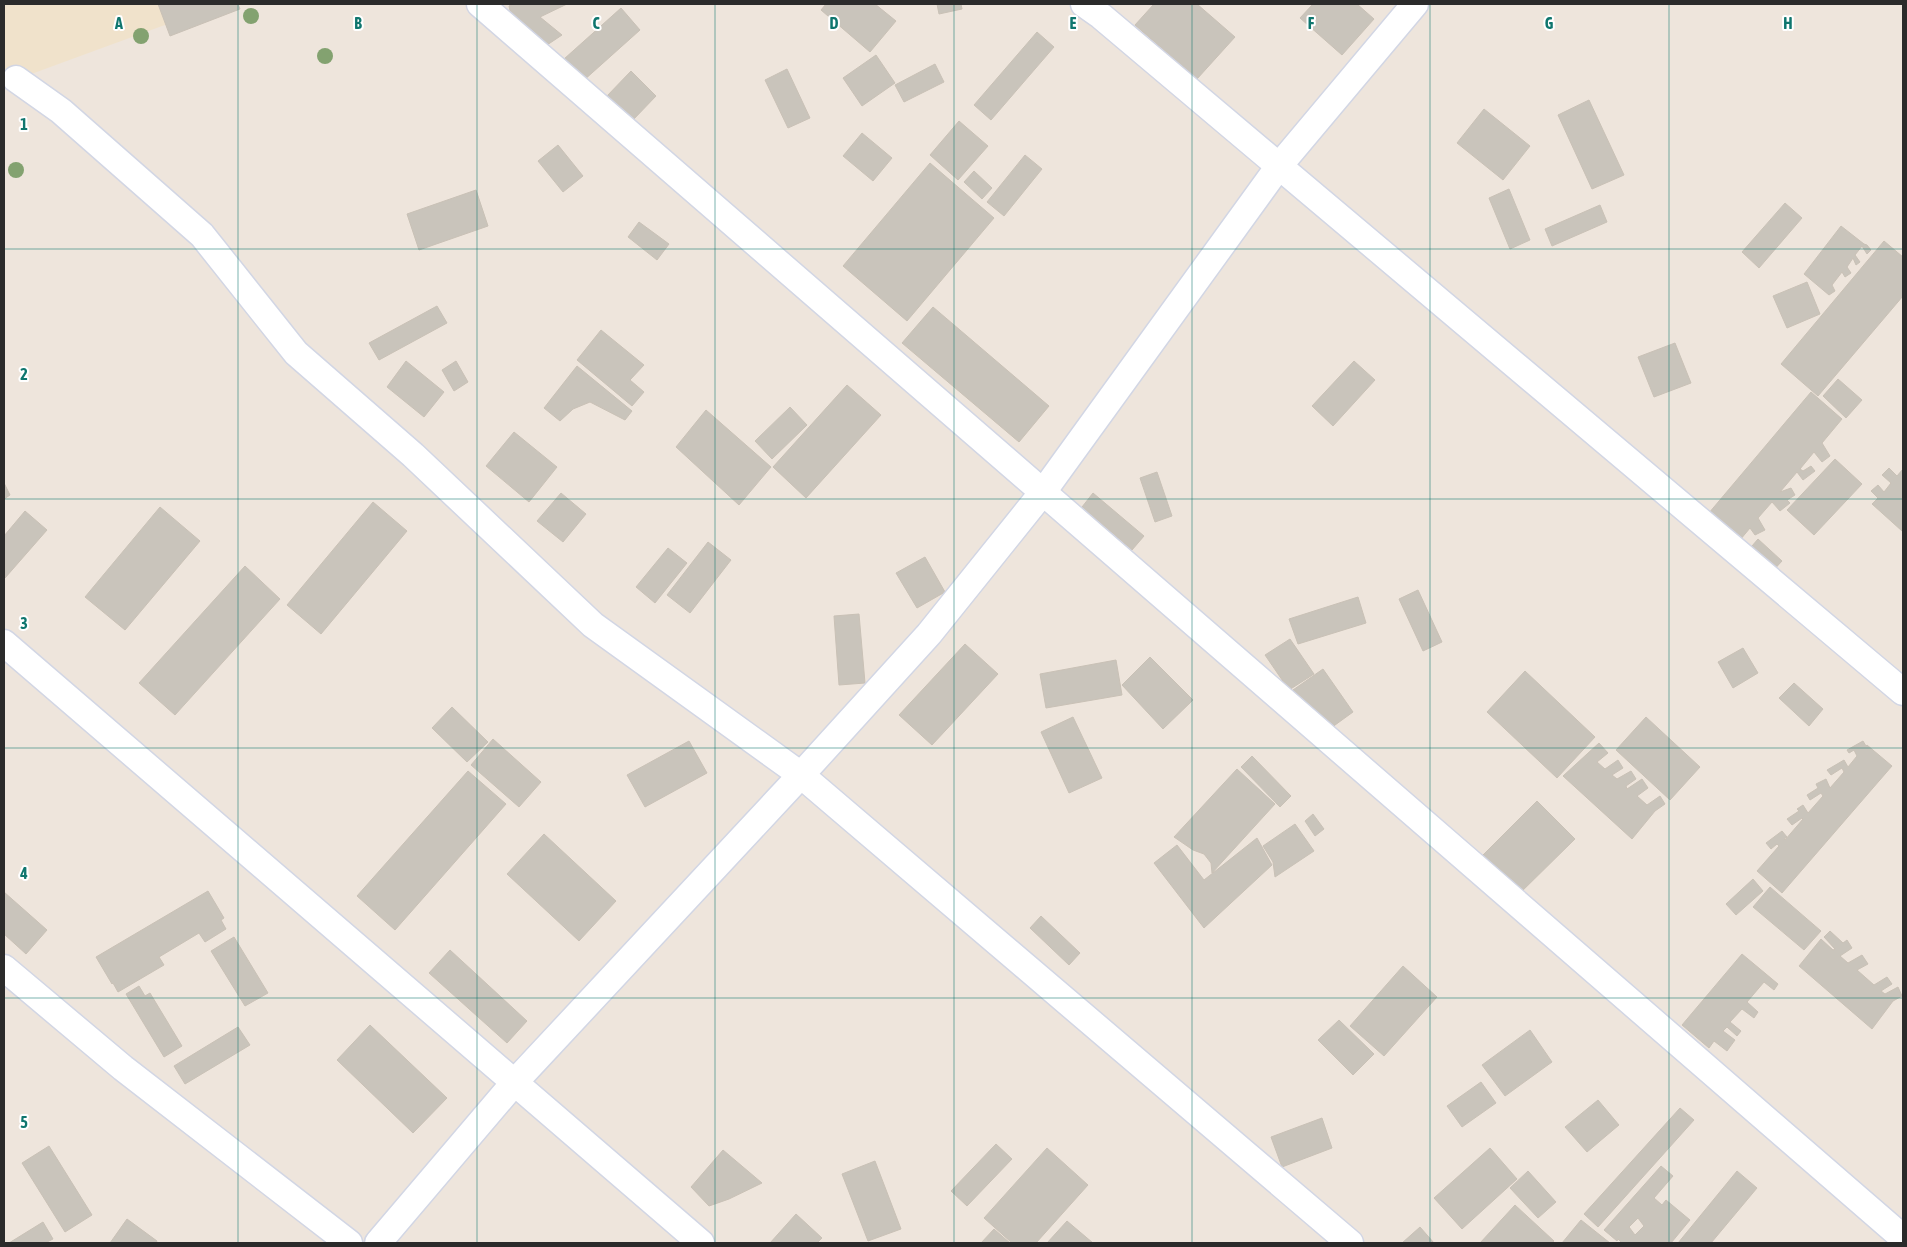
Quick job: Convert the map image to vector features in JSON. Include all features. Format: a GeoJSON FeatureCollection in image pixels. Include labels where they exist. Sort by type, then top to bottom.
{"type":"FeatureCollection","features":[{"type":"Feature","properties":{"kind":"street"},"geometry":{"type":"LineString","coordinates":[[480,4],[1903,1238]]}},
{"type":"Feature","properties":{"kind":"street"},"geometry":{"type":"LineString","coordinates":[[1084,4],[1101,16],[1903,692]]}},
{"type":"Feature","properties":{"kind":"street"},"geometry":{"type":"LineString","coordinates":[[378,1243],[514,1083],[801,776],[929,634],[1043,492],[1279,166],[1415,4]]}},
{"type":"Feature","properties":{"kind":"street"},"geometry":{"type":"LineString","coordinates":[[16,79],[61,111],[202,236],[296,353],[413,455],[593,625],[801,776],[1350,1243]]}},
{"type":"Feature","properties":{"kind":"street"},"geometry":{"type":"LineString","coordinates":[[4,643],[702,1243]]}},
{"type":"Feature","properties":{"kind":"street"},"geometry":{"type":"LineString","coordinates":[[4,968],[123,1068],[349,1243]]}},
{"type":"Feature","properties":{"kind":"shaded area"},"geometry":{"type":"Polygon","coordinates":[[[4,4],[222,4],[4,84],[4,4]]]}},
{"type":"Feature","properties":{"kind":"building"},"geometry":{"type":"Polygon","coordinates":[[[158,4],[238,4],[240,9],[170,36],[158,4]]]}},
{"type":"Feature","properties":{"kind":"building"},"geometry":{"type":"Polygon","coordinates":[[[513,4],[567,4],[540,17],[562,35],[547,45],[511,15],[509,6],[513,4]]]}},
{"type":"Feature","properties":{"kind":"building"},"geometry":{"type":"Polygon","coordinates":[[[826,4],[875,4],[896,21],[870,52],[821,10],[826,4]]]}},
{"type":"Feature","properties":{"kind":"building"},"geometry":{"type":"Polygon","coordinates":[[[937,4],[961,4],[962,9],[939,14],[937,4]]]}},
{"type":"Feature","properties":{"kind":"building"},"geometry":{"type":"Polygon","coordinates":[[[1154,4],[1197,4],[1235,37],[1197,79],[1135,25],[1154,4]]]}},
{"type":"Feature","properties":{"kind":"building"},"geometry":{"type":"Polygon","coordinates":[[[1313,4],[1357,4],[1374,19],[1342,55],[1300,18],[1313,4]]]}},
{"type":"Feature","properties":{"kind":"building"},"geometry":{"type":"Polygon","coordinates":[[[621,8],[640,30],[583,81],[564,59],[621,8]]]}},
{"type":"Feature","properties":{"kind":"building"},"geometry":{"type":"Polygon","coordinates":[[[1037,32],[1054,47],[991,120],[974,105],[1037,32]]]}},
{"type":"Feature","properties":{"kind":"building"},"geometry":{"type":"Polygon","coordinates":[[[876,55],[895,83],[862,106],[843,78],[876,55]]]}},
{"type":"Feature","properties":{"kind":"building"},"geometry":{"type":"Polygon","coordinates":[[[935,64],[944,82],[904,102],[895,85],[935,64]]]}},
{"type":"Feature","properties":{"kind":"building"},"geometry":{"type":"Polygon","coordinates":[[[787,69],[810,118],[788,128],[765,80],[787,69]]]}},
{"type":"Feature","properties":{"kind":"building"},"geometry":{"type":"Polygon","coordinates":[[[631,71],[656,96],[632,121],[607,96],[631,71]]]}},
{"type":"Feature","properties":{"kind":"building"},"geometry":{"type":"Polygon","coordinates":[[[1589,100],[1624,175],[1592,189],[1558,115],[1589,100]]]}},
{"type":"Feature","properties":{"kind":"building"},"geometry":{"type":"Polygon","coordinates":[[[1484,109],[1530,146],[1503,180],[1457,143],[1484,109]]]}},
{"type":"Feature","properties":{"kind":"building"},"geometry":{"type":"Polygon","coordinates":[[[959,121],[988,146],[958,180],[930,155],[959,121]]]}},
{"type":"Feature","properties":{"kind":"building"},"geometry":{"type":"Polygon","coordinates":[[[862,133],[892,158],[873,181],[843,156],[862,133]]]}},
{"type":"Feature","properties":{"kind":"building"},"geometry":{"type":"Polygon","coordinates":[[[558,145],[583,176],[563,192],[538,161],[558,145]]]}},
{"type":"Feature","properties":{"kind":"building"},"geometry":{"type":"Polygon","coordinates":[[[1025,155],[1042,169],[1004,216],[987,202],[1025,155]]]}},
{"type":"Feature","properties":{"kind":"building"},"geometry":{"type":"Polygon","coordinates":[[[930,163],[994,218],[907,321],[843,266],[930,163]]]}},
{"type":"Feature","properties":{"kind":"building"},"geometry":{"type":"Polygon","coordinates":[[[974,171],[992,188],[982,199],[964,182],[974,171]]]}},
{"type":"Feature","properties":{"kind":"building"},"geometry":{"type":"Polygon","coordinates":[[[1509,189],[1530,240],[1510,249],[1489,198],[1509,189]]]}},
{"type":"Feature","properties":{"kind":"building"},"geometry":{"type":"Polygon","coordinates":[[[476,190],[488,226],[419,250],[407,214],[476,190]]]}},
{"type":"Feature","properties":{"kind":"building"},"geometry":{"type":"Polygon","coordinates":[[[1785,203],[1802,218],[1759,268],[1742,252],[1785,203]]]}},
{"type":"Feature","properties":{"kind":"building"},"geometry":{"type":"Polygon","coordinates":[[[1600,205],[1607,222],[1552,246],[1545,229],[1600,205]]]}},
{"type":"Feature","properties":{"kind":"building"},"geometry":{"type":"Polygon","coordinates":[[[639,222],[669,244],[657,260],[628,237],[639,222]]]}},
{"type":"Feature","properties":{"kind":"building"},"geometry":{"type":"Polygon","coordinates":[[[1841,226],[1871,250],[1867,254],[1862,246],[1855,255],[1860,262],[1856,265],[1853,258],[1847,267],[1851,273],[1845,277],[1842,272],[1832,285],[1835,291],[1829,295],[1804,274],[1841,226]]]}},
{"type":"Feature","properties":{"kind":"building"},"geometry":{"type":"Polygon","coordinates":[[[1884,241],[1903,257],[1903,296],[1818,396],[1781,364],[1884,241]]]}},
{"type":"Feature","properties":{"kind":"building"},"geometry":{"type":"Polygon","coordinates":[[[1807,282],[1820,314],[1787,328],[1773,296],[1807,282]]]}},
{"type":"Feature","properties":{"kind":"building"},"geometry":{"type":"Polygon","coordinates":[[[437,306],[447,323],[379,360],[369,343],[437,306]]]}},
{"type":"Feature","properties":{"kind":"building"},"geometry":{"type":"Polygon","coordinates":[[[933,307],[1049,406],[1019,442],[902,343],[933,307]]]}},
{"type":"Feature","properties":{"kind":"building"},"geometry":{"type":"Polygon","coordinates":[[[601,330],[644,365],[630,380],[644,392],[632,406],[577,360],[601,330]]]}},
{"type":"Feature","properties":{"kind":"building"},"geometry":{"type":"Polygon","coordinates":[[[1675,343],[1691,383],[1654,397],[1638,357],[1675,343]]]}},
{"type":"Feature","properties":{"kind":"building"},"geometry":{"type":"Polygon","coordinates":[[[406,361],[444,392],[424,417],[387,387],[406,361]]]}},
{"type":"Feature","properties":{"kind":"building"},"geometry":{"type":"Polygon","coordinates":[[[456,361],[468,382],[454,391],[442,370],[456,361]]]}},
{"type":"Feature","properties":{"kind":"building"},"geometry":{"type":"Polygon","coordinates":[[[1354,361],[1375,380],[1333,426],[1312,406],[1354,361]]]}},
{"type":"Feature","properties":{"kind":"building"},"geometry":{"type":"Polygon","coordinates":[[[577,366],[632,411],[625,420],[590,402],[573,409],[560,421],[544,408],[577,366]]]}},
{"type":"Feature","properties":{"kind":"building"},"geometry":{"type":"Polygon","coordinates":[[[1838,379],[1862,400],[1846,418],[1823,396],[1838,379]]]}},
{"type":"Feature","properties":{"kind":"building"},"geometry":{"type":"Polygon","coordinates":[[[847,385],[881,415],[806,498],[773,467],[847,385]]]}},
{"type":"Feature","properties":{"kind":"building"},"geometry":{"type":"Polygon","coordinates":[[[1811,392],[1842,419],[1822,443],[1830,456],[1822,462],[1814,452],[1800,469],[1803,471],[1811,466],[1815,471],[1803,480],[1797,472],[1780,492],[1791,488],[1795,495],[1787,500],[1790,503],[1780,511],[1772,502],[1758,518],[1765,530],[1755,535],[1750,528],[1735,546],[1703,520],[1811,392]]]}},
{"type":"Feature","properties":{"kind":"building"},"geometry":{"type":"Polygon","coordinates":[[[790,407],[807,425],[772,459],[755,441],[790,407]]]}},
{"type":"Feature","properties":{"kind":"building"},"geometry":{"type":"Polygon","coordinates":[[[706,410],[771,467],[739,505],[676,447],[706,410]]]}},
{"type":"Feature","properties":{"kind":"building"},"geometry":{"type":"Polygon","coordinates":[[[514,432],[557,467],[529,502],[486,466],[514,432]]]}},
{"type":"Feature","properties":{"kind":"building"},"geometry":{"type":"Polygon","coordinates":[[[1835,459],[1862,484],[1814,535],[1787,510],[1835,459]]]}},
{"type":"Feature","properties":{"kind":"building"},"geometry":{"type":"Polygon","coordinates":[[[1889,468],[1897,476],[1903,469],[1902,531],[1872,504],[1878,498],[1871,491],[1878,485],[1884,492],[1891,483],[1882,475],[1889,468]]]}},
{"type":"Feature","properties":{"kind":"building"},"geometry":{"type":"Polygon","coordinates":[[[1157,472],[1172,516],[1155,522],[1140,478],[1157,472]]]}},
{"type":"Feature","properties":{"kind":"building"},"geometry":{"type":"Polygon","coordinates":[[[4,483],[10,495],[4,499],[4,483]]]}},
{"type":"Feature","properties":{"kind":"building"},"geometry":{"type":"Polygon","coordinates":[[[561,493],[586,514],[563,542],[537,521],[561,493]]]}},
{"type":"Feature","properties":{"kind":"building"},"geometry":{"type":"Polygon","coordinates":[[[1093,493],[1144,536],[1132,550],[1082,507],[1093,493]]]}},
{"type":"Feature","properties":{"kind":"building"},"geometry":{"type":"Polygon","coordinates":[[[373,502],[407,531],[321,634],[287,605],[373,502]]]}},
{"type":"Feature","properties":{"kind":"building"},"geometry":{"type":"Polygon","coordinates":[[[160,507],[200,541],[125,630],[85,597],[160,507]]]}},
{"type":"Feature","properties":{"kind":"building"},"geometry":{"type":"Polygon","coordinates":[[[25,511],[47,530],[5,578],[4,536],[25,511]]]}},
{"type":"Feature","properties":{"kind":"building"},"geometry":{"type":"Polygon","coordinates":[[[1758,539],[1782,561],[1770,574],[1746,553],[1758,539]]]}},
{"type":"Feature","properties":{"kind":"building"},"geometry":{"type":"Polygon","coordinates":[[[708,542],[731,560],[690,613],[667,595],[708,542]]]}},
{"type":"Feature","properties":{"kind":"building"},"geometry":{"type":"Polygon","coordinates":[[[668,548],[687,563],[655,603],[636,587],[668,548]]]}},
{"type":"Feature","properties":{"kind":"building"},"geometry":{"type":"Polygon","coordinates":[[[925,557],[945,592],[917,608],[896,573],[925,557]]]}},
{"type":"Feature","properties":{"kind":"building"},"geometry":{"type":"Polygon","coordinates":[[[245,566],[280,599],[175,715],[139,683],[245,566]]]}},
{"type":"Feature","properties":{"kind":"building"},"geometry":{"type":"Polygon","coordinates":[[[1418,590],[1442,642],[1423,651],[1399,599],[1418,590]]]}},
{"type":"Feature","properties":{"kind":"building"},"geometry":{"type":"Polygon","coordinates":[[[1358,597],[1366,623],[1298,644],[1289,619],[1358,597]]]}},
{"type":"Feature","properties":{"kind":"building"},"geometry":{"type":"Polygon","coordinates":[[[859,614],[865,683],[839,685],[834,616],[859,614]]]}},
{"type":"Feature","properties":{"kind":"building"},"geometry":{"type":"Polygon","coordinates":[[[1290,639],[1314,674],[1289,690],[1265,655],[1290,639]]]}},
{"type":"Feature","properties":{"kind":"building"},"geometry":{"type":"Polygon","coordinates":[[[965,644],[998,674],[932,745],[899,715],[965,644]]]}},
{"type":"Feature","properties":{"kind":"building"},"geometry":{"type":"Polygon","coordinates":[[[1743,648],[1758,673],[1733,688],[1718,662],[1743,648]]]}},
{"type":"Feature","properties":{"kind":"building"},"geometry":{"type":"Polygon","coordinates":[[[1150,657],[1193,700],[1163,729],[1122,685],[1150,657]]]}},
{"type":"Feature","properties":{"kind":"building"},"geometry":{"type":"Polygon","coordinates":[[[1116,660],[1122,695],[1046,708],[1040,674],[1116,660]]]}},
{"type":"Feature","properties":{"kind":"building"},"geometry":{"type":"Polygon","coordinates":[[[1323,669],[1353,712],[1324,733],[1293,690],[1323,669]]]}},
{"type":"Feature","properties":{"kind":"building"},"geometry":{"type":"Polygon","coordinates":[[[1525,671],[1595,737],[1557,778],[1487,712],[1525,671]]]}},
{"type":"Feature","properties":{"kind":"building"},"geometry":{"type":"Polygon","coordinates":[[[1794,683],[1823,709],[1809,726],[1779,698],[1794,683]]]}},
{"type":"Feature","properties":{"kind":"building"},"geometry":{"type":"Polygon","coordinates":[[[452,707],[488,742],[467,762],[432,728],[452,707]]]}},
{"type":"Feature","properties":{"kind":"building"},"geometry":{"type":"Polygon","coordinates":[[[1073,717],[1102,778],[1069,793],[1041,732],[1073,717]]]}},
{"type":"Feature","properties":{"kind":"building"},"geometry":{"type":"Polygon","coordinates":[[[1646,717],[1700,767],[1670,800],[1616,750],[1646,717]]]}},
{"type":"Feature","properties":{"kind":"building"},"geometry":{"type":"Polygon","coordinates":[[[493,739],[541,782],[519,807],[471,765],[493,739]]]}},
{"type":"Feature","properties":{"kind":"building"},"geometry":{"type":"Polygon","coordinates":[[[689,741],[707,773],[645,807],[627,775],[689,741]]]}},
{"type":"Feature","properties":{"kind":"building"},"geometry":{"type":"Polygon","coordinates":[[[1863,741],[1866,746],[1892,766],[1782,893],[1757,871],[1779,846],[1777,844],[1771,849],[1766,843],[1782,831],[1787,837],[1785,840],[1803,819],[1792,825],[1787,819],[1799,811],[1797,809],[1803,805],[1808,813],[1823,796],[1821,793],[1810,800],[1807,795],[1818,788],[1816,784],[1826,779],[1830,788],[1844,772],[1842,768],[1831,775],[1827,770],[1844,760],[1848,767],[1857,756],[1854,750],[1849,753],[1847,750],[1863,741]]]}},
{"type":"Feature","properties":{"kind":"building"},"geometry":{"type":"Polygon","coordinates":[[[1599,743],[1608,753],[1597,762],[1605,769],[1618,760],[1623,768],[1612,775],[1617,779],[1631,771],[1636,779],[1626,786],[1627,789],[1642,779],[1648,788],[1637,796],[1647,805],[1660,796],[1665,804],[1655,811],[1632,839],[1563,776],[1599,743]]]}},
{"type":"Feature","properties":{"kind":"building"},"geometry":{"type":"Polygon","coordinates":[[[1252,756],[1291,796],[1280,807],[1241,767],[1252,756]]]}},
{"type":"Feature","properties":{"kind":"building"},"geometry":{"type":"Polygon","coordinates":[[[1237,769],[1275,804],[1212,873],[1211,863],[1204,854],[1193,850],[1174,837],[1237,769]]]}},
{"type":"Feature","properties":{"kind":"building"},"geometry":{"type":"Polygon","coordinates":[[[468,771],[506,804],[395,930],[357,896],[468,771]]]}},
{"type":"Feature","properties":{"kind":"building"},"geometry":{"type":"Polygon","coordinates":[[[1537,801],[1575,839],[1516,897],[1479,859],[1537,801]]]}},
{"type":"Feature","properties":{"kind":"building"},"geometry":{"type":"Polygon","coordinates":[[[1313,814],[1324,829],[1315,836],[1305,821],[1313,814]]]}},
{"type":"Feature","properties":{"kind":"building"},"geometry":{"type":"Polygon","coordinates":[[[1295,824],[1314,851],[1275,877],[1273,862],[1263,846],[1295,824]]]}},
{"type":"Feature","properties":{"kind":"building"},"geometry":{"type":"Polygon","coordinates":[[[544,834],[616,901],[579,941],[507,874],[544,834]]]}},
{"type":"Feature","properties":{"kind":"building"},"geometry":{"type":"Polygon","coordinates":[[[1257,838],[1272,865],[1204,928],[1154,863],[1177,845],[1204,880],[1257,838]]]}},
{"type":"Feature","properties":{"kind":"building"},"geometry":{"type":"Polygon","coordinates":[[[1753,879],[1763,891],[1736,915],[1726,904],[1753,879]]]}},
{"type":"Feature","properties":{"kind":"building"},"geometry":{"type":"Polygon","coordinates":[[[1770,887],[1821,931],[1804,950],[1753,907],[1770,887]]]}},
{"type":"Feature","properties":{"kind":"building"},"geometry":{"type":"Polygon","coordinates":[[[208,891],[224,918],[221,920],[226,929],[205,942],[199,933],[159,957],[164,965],[118,992],[96,957],[208,891]]]}},
{"type":"Feature","properties":{"kind":"building"},"geometry":{"type":"Polygon","coordinates":[[[4,892],[47,930],[26,954],[4,934],[4,892]]]}},
{"type":"Feature","properties":{"kind":"building"},"geometry":{"type":"Polygon","coordinates":[[[1041,916],[1080,953],[1069,965],[1030,928],[1041,916]]]}},
{"type":"Feature","properties":{"kind":"building"},"geometry":{"type":"Polygon","coordinates":[[[1830,931],[1843,943],[1847,940],[1852,948],[1840,956],[1848,963],[1862,955],[1868,964],[1857,970],[1874,985],[1887,977],[1892,984],[1881,991],[1885,994],[1898,987],[1902,996],[1893,1001],[1872,1029],[1799,966],[1821,939],[1833,950],[1835,949],[1824,937],[1830,931]]]}},
{"type":"Feature","properties":{"kind":"building"},"geometry":{"type":"Polygon","coordinates":[[[234,937],[268,993],[245,1006],[211,951],[234,937]]]}},
{"type":"Feature","properties":{"kind":"building"},"geometry":{"type":"Polygon","coordinates":[[[450,950],[527,1021],[507,1043],[429,973],[450,950]]]}},
{"type":"Feature","properties":{"kind":"building"},"geometry":{"type":"Polygon","coordinates":[[[1742,954],[1778,984],[1774,990],[1764,982],[1747,1002],[1758,1012],[1754,1018],[1742,1009],[1730,1022],[1741,1031],[1737,1036],[1727,1027],[1723,1031],[1735,1040],[1727,1051],[1714,1041],[1709,1048],[1682,1025],[1742,954]]]}},
{"type":"Feature","properties":{"kind":"building"},"geometry":{"type":"Polygon","coordinates":[[[1403,966],[1437,997],[1384,1056],[1350,1026],[1403,966]]]}},
{"type":"Feature","properties":{"kind":"building"},"geometry":{"type":"Polygon","coordinates":[[[139,986],[145,996],[150,993],[182,1046],[164,1057],[126,994],[139,986]]]}},
{"type":"Feature","properties":{"kind":"building"},"geometry":{"type":"Polygon","coordinates":[[[1339,1020],[1374,1054],[1353,1075],[1318,1040],[1339,1020]]]}},
{"type":"Feature","properties":{"kind":"building"},"geometry":{"type":"Polygon","coordinates":[[[370,1025],[447,1098],[413,1133],[337,1060],[370,1025]]]}},
{"type":"Feature","properties":{"kind":"building"},"geometry":{"type":"Polygon","coordinates":[[[238,1027],[250,1045],[185,1084],[174,1066],[238,1027]]]}},
{"type":"Feature","properties":{"kind":"building"},"geometry":{"type":"Polygon","coordinates":[[[1530,1030],[1552,1062],[1505,1096],[1482,1065],[1530,1030]]]}},
{"type":"Feature","properties":{"kind":"building"},"geometry":{"type":"Polygon","coordinates":[[[1481,1082],[1496,1103],[1462,1127],[1447,1106],[1481,1082]]]}},
{"type":"Feature","properties":{"kind":"building"},"geometry":{"type":"Polygon","coordinates":[[[1598,1100],[1619,1125],[1587,1152],[1565,1127],[1598,1100]]]}},
{"type":"Feature","properties":{"kind":"building"},"geometry":{"type":"Polygon","coordinates":[[[1680,1108],[1694,1120],[1598,1227],[1584,1214],[1680,1108]]]}},
{"type":"Feature","properties":{"kind":"building"},"geometry":{"type":"Polygon","coordinates":[[[1322,1118],[1332,1148],[1282,1167],[1271,1137],[1322,1118]]]}},
{"type":"Feature","properties":{"kind":"building"},"geometry":{"type":"Polygon","coordinates":[[[996,1144],[1012,1159],[967,1206],[951,1191],[996,1144]]]}},
{"type":"Feature","properties":{"kind":"building"},"geometry":{"type":"Polygon","coordinates":[[[49,1146],[92,1215],[65,1232],[22,1163],[49,1146]]]}},
{"type":"Feature","properties":{"kind":"building"},"geometry":{"type":"Polygon","coordinates":[[[1047,1148],[1088,1185],[1036,1243],[1012,1243],[984,1218],[1047,1148]]]}},
{"type":"Feature","properties":{"kind":"building"},"geometry":{"type":"Polygon","coordinates":[[[1490,1148],[1517,1179],[1462,1229],[1434,1198],[1490,1148]]]}},
{"type":"Feature","properties":{"kind":"building"},"geometry":{"type":"Polygon","coordinates":[[[723,1150],[762,1183],[729,1199],[709,1206],[691,1187],[723,1150]]]}},
{"type":"Feature","properties":{"kind":"building"},"geometry":{"type":"Polygon","coordinates":[[[875,1161],[901,1229],[868,1241],[842,1174],[875,1161]]]}},
{"type":"Feature","properties":{"kind":"building"},"geometry":{"type":"Polygon","coordinates":[[[1661,1166],[1673,1176],[1654,1198],[1662,1205],[1666,1200],[1690,1220],[1671,1243],[1622,1243],[1604,1230],[1661,1166]],[[1638,1218],[1629,1227],[1635,1235],[1644,1226],[1638,1218]]]}},
{"type":"Feature","properties":{"kind":"building"},"geometry":{"type":"Polygon","coordinates":[[[1528,1171],[1556,1202],[1538,1218],[1510,1188],[1528,1171]]]}},
{"type":"Feature","properties":{"kind":"building"},"geometry":{"type":"Polygon","coordinates":[[[1737,1171],[1757,1188],[1711,1243],[1678,1243],[1737,1171]]]}},
{"type":"Feature","properties":{"kind":"building"},"geometry":{"type":"Polygon","coordinates":[[[1515,1205],[1554,1241],[1552,1243],[1480,1243],[1515,1205]]]}},
{"type":"Feature","properties":{"kind":"building"},"geometry":{"type":"Polygon","coordinates":[[[796,1214],[822,1238],[817,1243],[770,1243],[796,1214]]]}},
{"type":"Feature","properties":{"kind":"building"},"geometry":{"type":"Polygon","coordinates":[[[127,1219],[157,1241],[156,1243],[110,1243],[127,1219]]]}},
{"type":"Feature","properties":{"kind":"building"},"geometry":{"type":"Polygon","coordinates":[[[1581,1220],[1610,1243],[1562,1243],[1581,1220]]]}},
{"type":"Feature","properties":{"kind":"building"},"geometry":{"type":"Polygon","coordinates":[[[1067,1221],[1093,1243],[1047,1243],[1067,1221]]]}},
{"type":"Feature","properties":{"kind":"building"},"geometry":{"type":"Polygon","coordinates":[[[43,1222],[53,1239],[45,1243],[9,1243],[43,1222]]]}},
{"type":"Feature","properties":{"kind":"building"},"geometry":{"type":"Polygon","coordinates":[[[1420,1227],[1434,1243],[1402,1243],[1420,1227]]]}},
{"type":"Feature","properties":{"kind":"building"},"geometry":{"type":"Polygon","coordinates":[[[994,1229],[1010,1243],[981,1243],[994,1229]]]}}]}
